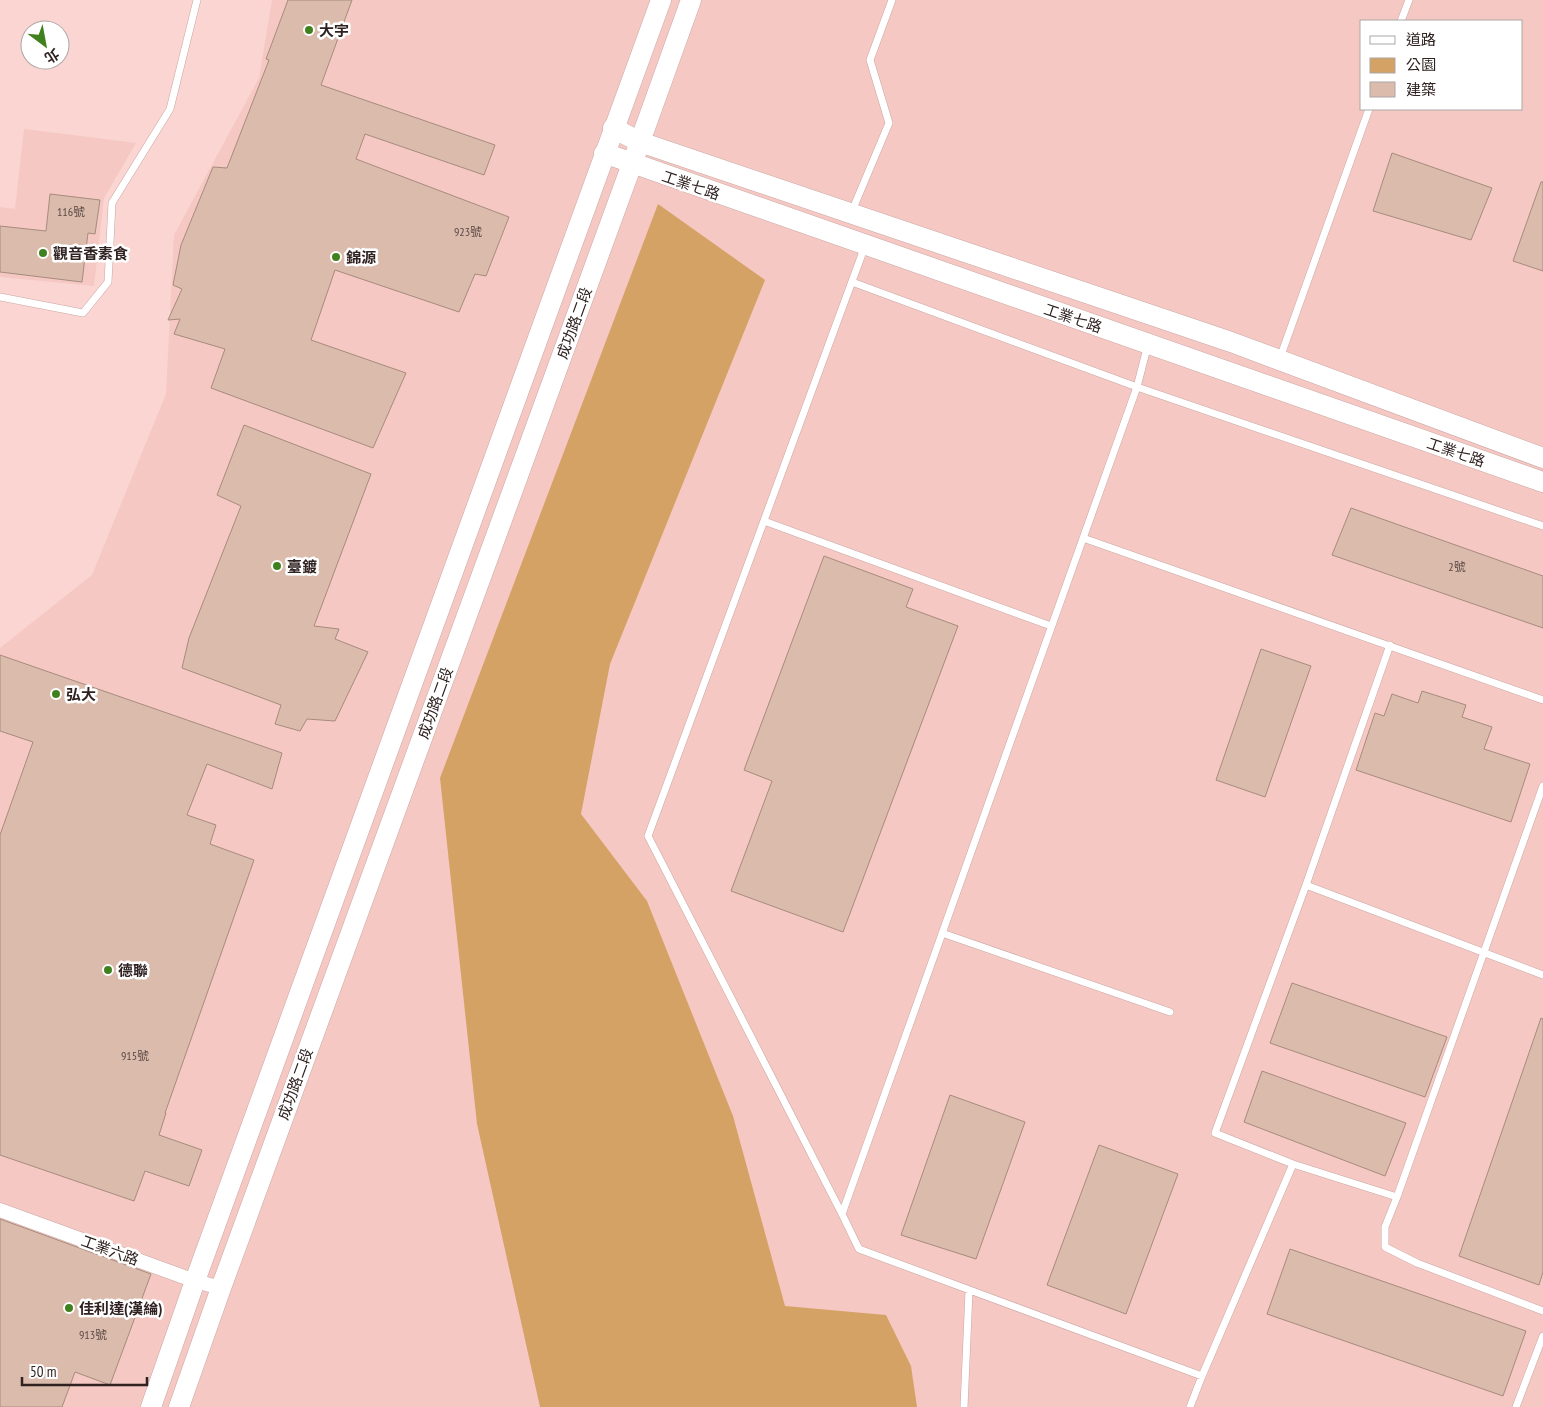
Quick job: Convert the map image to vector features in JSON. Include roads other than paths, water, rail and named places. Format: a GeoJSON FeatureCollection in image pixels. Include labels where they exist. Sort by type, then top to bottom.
{"type":"FeatureCollection","features":[{"type":"Feature","properties":{"kind":"street","name":"成功路二段"},"geometry":{"type":"LineString","coordinates":[[150,1407],[661,0]]}},
{"type":"Feature","properties":{"kind":"street","name":"成功路二段"},"geometry":{"type":"LineString","coordinates":[[179,1407],[691,0]]}},
{"type":"Feature","properties":{"kind":"street","name":"工業七路"},"geometry":{"type":"LineString","coordinates":[[613,128],[640,142],[1231,342],[1543,458]]}},
{"type":"Feature","properties":{"kind":"street","name":"工業七路"},"geometry":{"type":"LineString","coordinates":[[604,154],[1543,482]]}},
{"type":"Feature","properties":{"kind":"street","name":"工業六路"},"geometry":{"type":"LineString","coordinates":[[0,1210],[195,1281],[221,1288]]}},
{"type":"Feature","properties":{"kind":"lane"},"geometry":{"type":"LineString","coordinates":[[0,297],[83,313],[108,282],[112,204],[170,109],[197,0]]}},
{"type":"Feature","properties":{"kind":"lane"},"geometry":{"type":"LineString","coordinates":[[851,214],[889,123],[870,60],[892,0]]}},
{"type":"Feature","properties":{"kind":"lane"},"geometry":{"type":"LineString","coordinates":[[1401,20],[1409,0]]}},
{"type":"Feature","properties":{"kind":"lane"},"geometry":{"type":"LineString","coordinates":[[1279,360],[1369,110]]}},
{"type":"Feature","properties":{"kind":"lane"},"geometry":{"type":"LineString","coordinates":[[866,246],[648,836],[859,1250],[1202,1376]]}},
{"type":"Feature","properties":{"kind":"lane"},"geometry":{"type":"LineString","coordinates":[[852,282],[1137,387],[1543,526]]}},
{"type":"Feature","properties":{"kind":"lane"},"geometry":{"type":"LineString","coordinates":[[842,1214],[1137,387],[1148,344]]}},
{"type":"Feature","properties":{"kind":"lane"},"geometry":{"type":"LineString","coordinates":[[764,521],[1052,626]]}},
{"type":"Feature","properties":{"kind":"lane"},"geometry":{"type":"LineString","coordinates":[[1083,538],[1543,700]]}},
{"type":"Feature","properties":{"kind":"lane"},"geometry":{"type":"LineString","coordinates":[[1390,645],[1306,885],[1215,1133],[1293,1164],[1397,1197]]}},
{"type":"Feature","properties":{"kind":"lane"},"geometry":{"type":"LineString","coordinates":[[1543,786],[1385,1227],[1385,1247],[1417,1262],[1543,1311]]}},
{"type":"Feature","properties":{"kind":"lane"},"geometry":{"type":"LineString","coordinates":[[1306,885],[1543,975]]}},
{"type":"Feature","properties":{"kind":"lane"},"geometry":{"type":"LineString","coordinates":[[942,933],[1170,1012]]}},
{"type":"Feature","properties":{"kind":"lane"},"geometry":{"type":"LineString","coordinates":[[1190,1407],[1293,1164]]}},
{"type":"Feature","properties":{"kind":"lane"},"geometry":{"type":"LineString","coordinates":[[964,1407],[969,1291]]}},
{"type":"Feature","properties":{"kind":"lane"},"geometry":{"type":"LineString","coordinates":[[1516,1407],[1543,1336]]}},
{"type":"Feature","properties":{"kind":"place","name":"大宇"},"geometry":{"type":"Point","coordinates":[309,30]}},
{"type":"Feature","properties":{"kind":"place","name":"觀音香素食"},"geometry":{"type":"Point","coordinates":[43,253]}},
{"type":"Feature","properties":{"kind":"place","name":"錦源"},"geometry":{"type":"Point","coordinates":[336,257]}},
{"type":"Feature","properties":{"kind":"place","name":"臺鍍"},"geometry":{"type":"Point","coordinates":[277,566]}},
{"type":"Feature","properties":{"kind":"place","name":"弘大"},"geometry":{"type":"Point","coordinates":[56,694]}},
{"type":"Feature","properties":{"kind":"place","name":"德聯"},"geometry":{"type":"Point","coordinates":[108,970]}},
{"type":"Feature","properties":{"kind":"place","name":"佳利達(漢綸)"},"geometry":{"type":"Point","coordinates":[69,1308]}}]}
